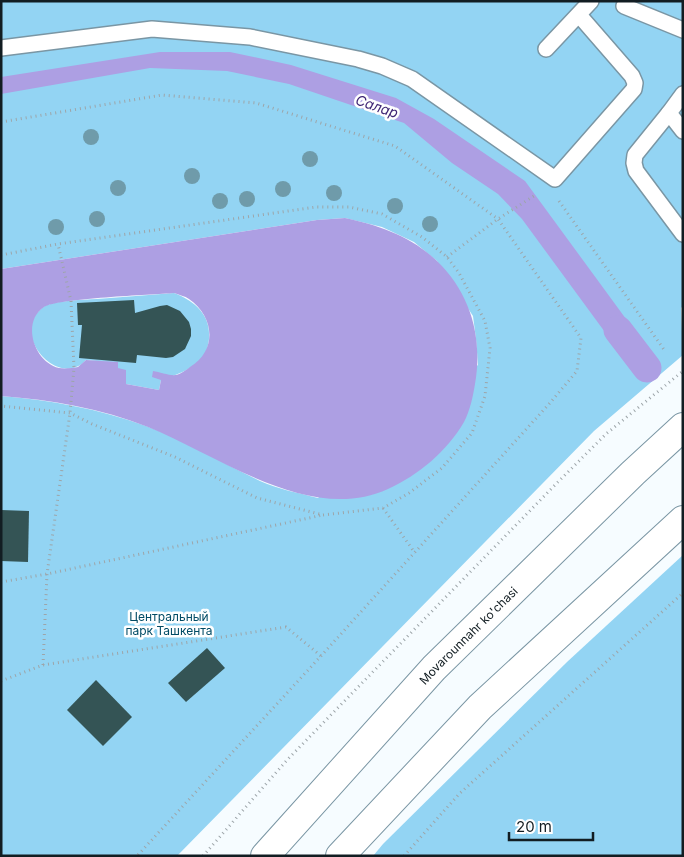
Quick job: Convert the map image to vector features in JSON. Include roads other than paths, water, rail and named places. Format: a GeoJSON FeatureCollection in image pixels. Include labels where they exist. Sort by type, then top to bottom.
{"type":"FeatureCollection","features":[{"type":"Feature","properties":{"kind":"street","name":"Movarounnahr ko'chasi"},"geometry":{"type":"LineString","coordinates":[[265,856],[434,668],[633,473],[683,427]]}},
{"type":"Feature","properties":{"kind":"street"},"geometry":{"type":"LineString","coordinates":[[340,856],[480,707],[679,523]]}},
{"type":"Feature","properties":{"kind":"lane"},"geometry":{"type":"LineString","coordinates":[[546,49],[591,1]]}},
{"type":"Feature","properties":{"kind":"lane"},"geometry":{"type":"LineString","coordinates":[[624,6],[683,30]]}},
{"type":"Feature","properties":{"kind":"lane"},"geometry":{"type":"LineString","coordinates":[[1,48],[152,29],[250,37],[358,59],[382,66],[412,79],[555,179],[634,89],[635,83],[632,76],[579,15]]}},
{"type":"Feature","properties":{"kind":"lane"},"geometry":{"type":"LineString","coordinates":[[683,94],[635,155],[634,163],[636,171],[680,234],[683,234]]}},
{"type":"Feature","properties":{"kind":"lane"},"geometry":{"type":"LineString","coordinates":[[669,113],[683,131]]}},
{"type":"Feature","properties":{"kind":"water","name":"Салар"},"geometry":{"type":"Polygon","coordinates":[[[160,52],[230,52],[291,65],[396,98],[434,119],[525,181],[648,349],[632,369],[522,219],[498,194],[452,163],[404,123],[289,84],[227,71],[150,68],[1,94],[1,77],[160,52]]]}},
{"type":"Feature","properties":{"kind":"water"},"geometry":{"type":"Polygon","coordinates":[[[345,218],[358,221],[382,228],[417,245],[437,261],[449,274],[466,302],[472,318],[477,350],[477,367],[470,408],[464,422],[449,443],[411,477],[388,489],[358,498],[327,498],[296,493],[265,482],[175,439],[130,420],[76,406],[1,396],[1,269],[317,220],[345,218]],[[174,293],[67,301],[44,307],[37,314],[33,322],[32,331],[37,350],[50,364],[59,368],[78,367],[86,360],[118,362],[118,368],[126,370],[126,384],[159,390],[161,380],[152,377],[153,371],[174,375],[182,373],[199,360],[209,342],[208,324],[204,314],[189,299],[174,293]]]}},
{"type":"Feature","properties":{"kind":"waterway","name":"Салар"},"geometry":{"type":"LineString","coordinates":[[618,330],[647,368]]}},
{"type":"Feature","properties":{"kind":"park label","name":"Центральный парк Ташкента"},"geometry":{"type":"Point","coordinates":[169,623]}}]}
